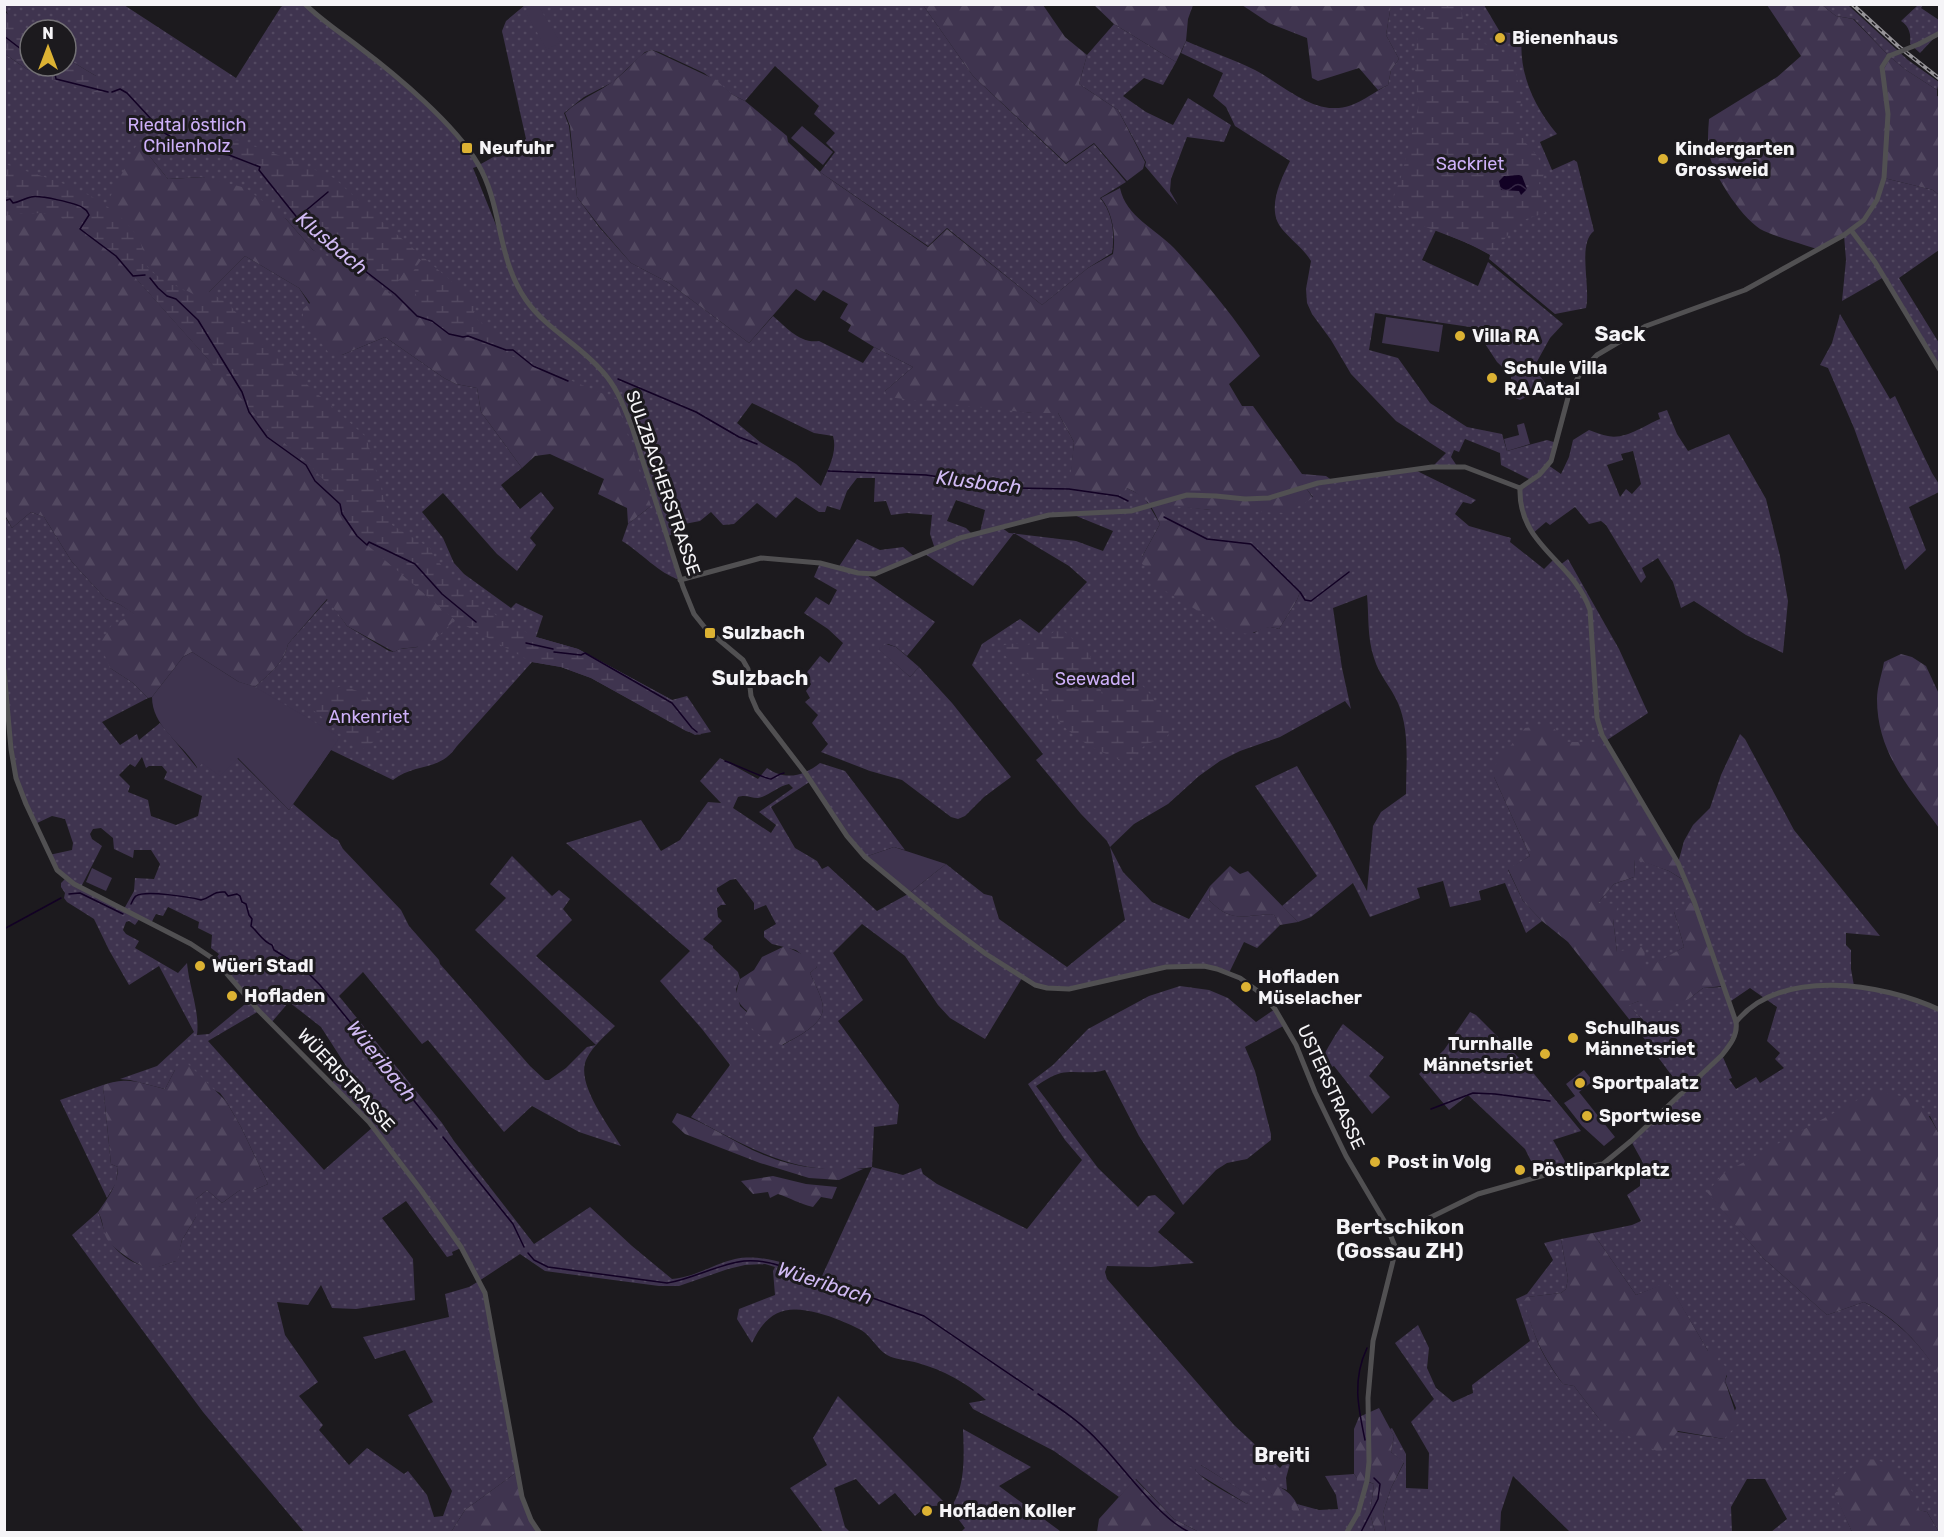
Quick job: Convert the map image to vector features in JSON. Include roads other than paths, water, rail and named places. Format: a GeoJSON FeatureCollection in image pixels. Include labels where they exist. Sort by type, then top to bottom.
{"type":"FeatureCollection","features":[{"type":"Feature","properties":{"kind":"street","name":"SULZBACHERSTRASSE"},"geometry":{"type":"LineString","coordinates":[[305,4],[413,93],[458,137],[474,157],[492,196],[506,259],[519,289],[542,318],[602,371],[622,401],[680,580],[692,609],[700,622],[738,655],[747,666],[751,696],[757,710],[806,774],[861,853]]}},
{"type":"Feature","properties":{"kind":"street"},"geometry":{"type":"LineString","coordinates":[[1520,488],[1539,475],[1551,461],[1569,394],[1581,372],[1597,355],[1646,326],[1745,290],[1851,230],[1869,214],[1881,192],[1884,178],[1888,114],[1882,67],[1889,56],[1940,33]]}},
{"type":"Feature","properties":{"kind":"street"},"geometry":{"type":"LineString","coordinates":[[1851,230],[1875,262],[1940,370]]}},
{"type":"Feature","properties":{"kind":"street"},"geometry":{"type":"LineString","coordinates":[[680,580],[761,558],[819,563],[858,573],[875,574],[966,536],[1049,515],[1131,511],[1186,495],[1245,499],[1269,498],[1318,483],[1432,467],[1465,467],[1520,488]]}},
{"type":"Feature","properties":{"kind":"street"},"geometry":{"type":"LineString","coordinates":[[1391,1233],[1413,1226],[1478,1194],[1552,1173],[1603,1164],[1631,1142],[1722,1055],[1736,1035],[1736,1022],[1694,901],[1678,863],[1602,735],[1598,718],[1590,610],[1586,599],[1527,527],[1521,512],[1520,488]]}},
{"type":"Feature","properties":{"kind":"street","name":"WÜERISTRASSE"},"geometry":{"type":"LineString","coordinates":[[4,670],[16,777],[57,870],[74,884],[191,944],[215,960],[259,1011],[369,1122],[450,1230],[485,1293],[522,1497],[531,1521],[539,1533]]}},
{"type":"Feature","properties":{"kind":"street","name":"USTERSTRASSE"},"geometry":{"type":"LineString","coordinates":[[861,853],[946,924],[986,954],[1035,985],[1069,989],[1166,967],[1195,966],[1229,973],[1263,995],[1275,1009],[1292,1037],[1346,1156],[1391,1233],[1396,1249],[1378,1317],[1371,1361],[1367,1481],[1358,1513],[1347,1533]]}},
{"type":"Feature","properties":{"kind":"street"},"geometry":{"type":"LineString","coordinates":[[1736,1022],[1749,1008],[1761,1000],[1822,984],[1854,986],[1892,993],[1921,1001],[1940,1010]]}},
{"type":"Feature","properties":{"kind":"water"},"geometry":{"type":"Polygon","coordinates":[[[1504,176],[1522,176],[1527,189],[1521,195],[1519,191],[1501,190],[1499,181],[1504,176]]]}},
{"type":"Feature","properties":{"kind":"waterway","name":"Klusbach"},"geometry":{"type":"LineString","coordinates":[[4,36],[18,47]]}},
{"type":"Feature","properties":{"kind":"waterway","name":"Klusbach"},"geometry":{"type":"LineString","coordinates":[[56,78],[108,92]]}},
{"type":"Feature","properties":{"kind":"waterway","name":"Klusbach"},"geometry":{"type":"LineString","coordinates":[[112,92],[120,89],[127,93],[163,132],[186,146],[204,152],[229,155],[260,167],[259,170],[299,220],[395,294],[417,316],[432,321],[449,334],[468,336],[506,350],[513,350],[533,366],[568,381]]}},
{"type":"Feature","properties":{"kind":"waterway"},"geometry":{"type":"LineString","coordinates":[[297,218],[328,192]]}},
{"type":"Feature","properties":{"kind":"waterway"},"geometry":{"type":"LineString","coordinates":[[4,201],[10,199],[13,203],[35,197],[79,206],[89,215],[80,229],[116,256],[133,276],[145,275]]}},
{"type":"Feature","properties":{"kind":"waterway"},"geometry":{"type":"LineString","coordinates":[[150,278],[167,296],[176,299],[198,320],[242,392],[249,412],[267,437],[306,465],[315,481],[340,504],[342,514],[357,536],[367,545],[369,542],[415,564],[442,594],[476,622]]}},
{"type":"Feature","properties":{"kind":"waterway","name":"Klusbach"},"geometry":{"type":"LineString","coordinates":[[618,379],[696,412],[739,437],[757,444]]}},
{"type":"Feature","properties":{"kind":"waterway","name":"Klusbach"},"geometry":{"type":"LineString","coordinates":[[828,471],[926,475],[1015,488],[1069,489],[1118,496],[1128,501]]}},
{"type":"Feature","properties":{"kind":"waterway","name":"Klusbach"},"geometry":{"type":"LineString","coordinates":[[1164,517],[1207,539],[1251,544],[1300,592],[1305,600],[1311,601],[1349,572]]}},
{"type":"Feature","properties":{"kind":"waterway"},"geometry":{"type":"LineString","coordinates":[[526,643],[553,649]]}},
{"type":"Feature","properties":{"kind":"waterway"},"geometry":{"type":"LineString","coordinates":[[554,652],[581,655],[585,653],[672,703],[697,732]]}},
{"type":"Feature","properties":{"kind":"waterway"},"geometry":{"type":"LineString","coordinates":[[725,761],[769,779],[784,773]]}},
{"type":"Feature","properties":{"kind":"waterway","name":"Wüeribach"},"geometry":{"type":"LineString","coordinates":[[131,904],[134,898],[141,894],[201,900],[221,892],[225,892],[228,896],[237,894],[240,896],[252,919],[251,926],[272,945],[274,950],[303,968],[320,985],[437,1129]]}},
{"type":"Feature","properties":{"kind":"waterway","name":"Wüeribach"},"geometry":{"type":"LineString","coordinates":[[69,894],[80,893],[123,914]]}},
{"type":"Feature","properties":{"kind":"waterway","name":"Wüeribach"},"geometry":{"type":"LineString","coordinates":[[4,929],[61,898]]}},
{"type":"Feature","properties":{"kind":"waterway"},"geometry":{"type":"LineString","coordinates":[[1431,1109],[1473,1093],[1550,1101]]}},
{"type":"Feature","properties":{"kind":"waterway","name":"Wüeribach"},"geometry":{"type":"LineString","coordinates":[[443,1137],[513,1224],[524,1247]]}},
{"type":"Feature","properties":{"kind":"waterway","name":"Wüeribach"},"geometry":{"type":"LineString","coordinates":[[528,1253],[534,1260],[548,1267],[667,1283],[744,1261],[767,1262],[924,1316],[1033,1390]]}},
{"type":"Feature","properties":{"kind":"waterway","name":"Wüeribach"},"geometry":{"type":"LineString","coordinates":[[1365,1440],[1358,1382],[1359,1371],[1367,1348]]}},
{"type":"Feature","properties":{"kind":"waterway","name":"Wüeribach"},"geometry":{"type":"LineString","coordinates":[[1038,1394],[1086,1429],[1142,1492],[1166,1516],[1189,1532]]}},
{"type":"Feature","properties":{"kind":"waterway","name":"Wüeribach"},"geometry":{"type":"LineString","coordinates":[[1361,1532],[1378,1499],[1380,1484],[1374,1478]]}},
{"type":"Feature","properties":{"kind":"railway"},"geometry":{"type":"LineString","coordinates":[[1852,4],[1898,46],[1940,79]]}},
{"type":"Feature","properties":{"kind":"place","name":"Bienenhaus"},"geometry":{"type":"Point","coordinates":[1500,38]}},
{"type":"Feature","properties":{"kind":"place","name":"Neufuhr"},"geometry":{"type":"Point","coordinates":[467,148]}},
{"type":"Feature","properties":{"kind":"place","name":"Kindergarten Grossweid"},"geometry":{"type":"Point","coordinates":[1663,159]}},
{"type":"Feature","properties":{"kind":"place","name":"Villa RA"},"geometry":{"type":"Point","coordinates":[1460,336]}},
{"type":"Feature","properties":{"kind":"place","name":"Schule Villa RA Aatal"},"geometry":{"type":"Point","coordinates":[1492,378]}},
{"type":"Feature","properties":{"kind":"place","name":"Sulzbach"},"geometry":{"type":"Point","coordinates":[710,633]}},
{"type":"Feature","properties":{"kind":"place","name":"Wüeri Stadl"},"geometry":{"type":"Point","coordinates":[200,966]}},
{"type":"Feature","properties":{"kind":"place","name":"Hofladen Müselacher"},"geometry":{"type":"Point","coordinates":[1246,987]}},
{"type":"Feature","properties":{"kind":"place","name":"Hofladen"},"geometry":{"type":"Point","coordinates":[232,996]}},
{"type":"Feature","properties":{"kind":"place","name":"Schulhaus Männetsriet"},"geometry":{"type":"Point","coordinates":[1573,1038]}},
{"type":"Feature","properties":{"kind":"place","name":"Turnhalle Männetsriet"},"geometry":{"type":"Point","coordinates":[1545,1054]}},
{"type":"Feature","properties":{"kind":"place","name":"Sportpalatz"},"geometry":{"type":"Point","coordinates":[1580,1083]}},
{"type":"Feature","properties":{"kind":"place","name":"Sportwiese"},"geometry":{"type":"Point","coordinates":[1587,1116]}},
{"type":"Feature","properties":{"kind":"place","name":"Post in Volg"},"geometry":{"type":"Point","coordinates":[1375,1162]}},
{"type":"Feature","properties":{"kind":"place","name":"Pöstliparkplatz"},"geometry":{"type":"Point","coordinates":[1520,1170]}},
{"type":"Feature","properties":{"kind":"place","name":"Hofladen Koller"},"geometry":{"type":"Point","coordinates":[927,1511]}},
{"type":"Feature","properties":{"kind":"district","name":"Sack"},"geometry":{"type":"Point","coordinates":[1620,334]}},
{"type":"Feature","properties":{"kind":"district","name":"Sulzbach"},"geometry":{"type":"Point","coordinates":[760,678]}},
{"type":"Feature","properties":{"kind":"district","name":"Bertschikon (Gossau ZH)"},"geometry":{"type":"Point","coordinates":[1400,1239]}},
{"type":"Feature","properties":{"kind":"district","name":"Breiti"},"geometry":{"type":"Point","coordinates":[1282,1455]}},
{"type":"Feature","properties":{"kind":"park label","name":"Riedtal östlich Chilenholz"},"geometry":{"type":"Point","coordinates":[187,135]}},
{"type":"Feature","properties":{"kind":"park label","name":"Sackriet"},"geometry":{"type":"Point","coordinates":[1470,164]}},
{"type":"Feature","properties":{"kind":"park label","name":"Seewadel"},"geometry":{"type":"Point","coordinates":[1095,679]}},
{"type":"Feature","properties":{"kind":"park label","name":"Ankenriet"},"geometry":{"type":"Point","coordinates":[369,717]}}]}
